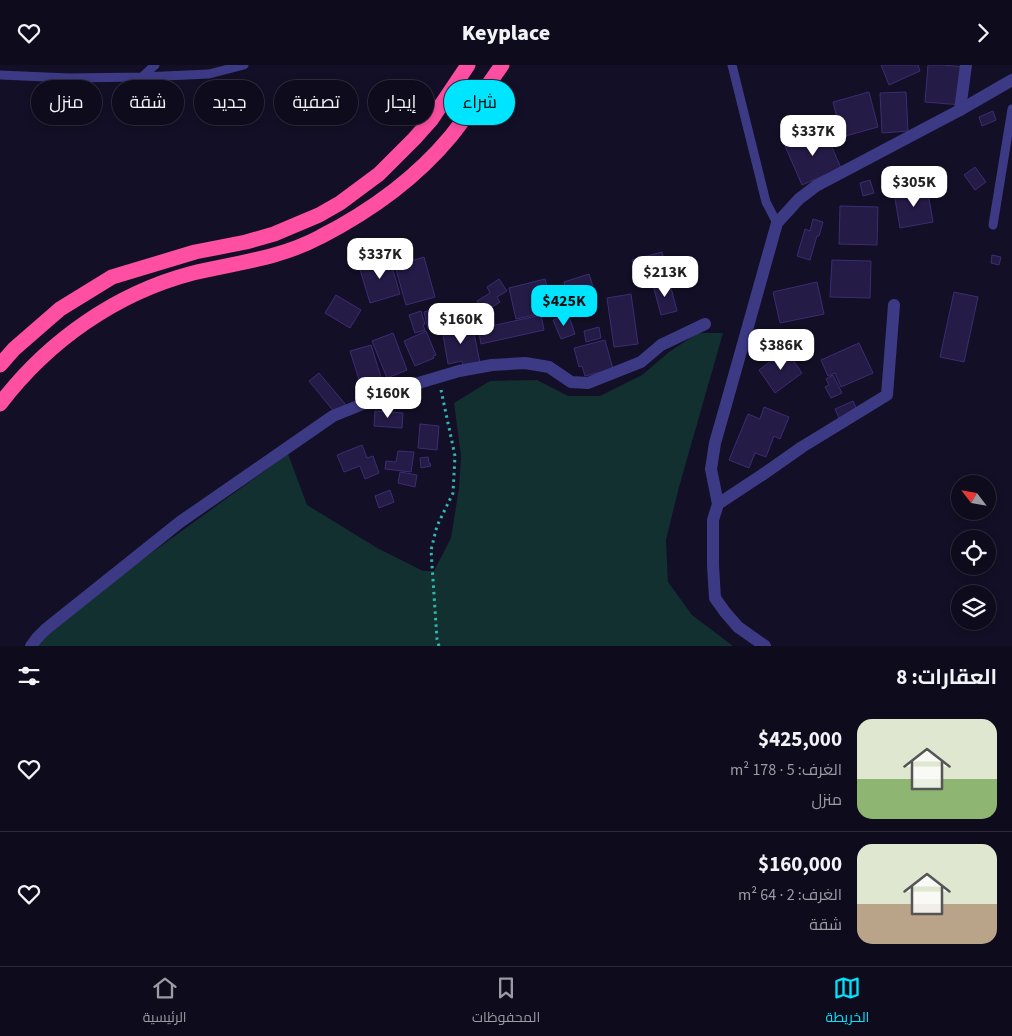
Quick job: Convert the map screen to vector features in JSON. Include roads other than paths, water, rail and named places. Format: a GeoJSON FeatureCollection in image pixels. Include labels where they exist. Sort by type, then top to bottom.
{"type":"FeatureCollection","features":[{"type":"Feature","properties":{"kind":"highway"},"geometry":{"type":"LineString","coordinates":[[0,365],[14,349],[60,309],[112,277],[195,251],[246,242],[274,234],[319,215],[340,203],[378,174],[414,139],[431,120],[468,65]]}},
{"type":"Feature","properties":{"kind":"highway"},"geometry":{"type":"LineString","coordinates":[[0,404],[49,350],[95,315],[118,302],[167,281],[192,273],[275,255],[297,247],[319,238],[368,209],[412,176],[450,137],[502,65]]}},
{"type":"Feature","properties":{"kind":"street"},"geometry":{"type":"LineString","coordinates":[[960,110],[966,65]]}},
{"type":"Feature","properties":{"kind":"street"},"geometry":{"type":"LineString","coordinates":[[765,646],[738,627],[715,597],[713,565],[714,520],[718,504],[711,469],[716,443],[776,223],[798,199],[816,185],[960,110],[1012,80]]}},
{"type":"Feature","properties":{"kind":"street"},"geometry":{"type":"LineString","coordinates":[[718,504],[802,447],[887,395],[894,305]]}},
{"type":"Feature","properties":{"kind":"street"},"geometry":{"type":"LineString","coordinates":[[31,646],[46,629],[180,522],[334,417],[405,387],[459,371],[492,365],[525,363],[549,367],[571,381],[588,383],[641,362],[661,345],[705,323]]}},
{"type":"Feature","properties":{"kind":"lane"},"geometry":{"type":"LineString","coordinates":[[142,77],[155,65]]}},
{"type":"Feature","properties":{"kind":"lane"},"geometry":{"type":"LineString","coordinates":[[0,75],[70,78],[142,77],[209,74],[244,65]]}},
{"type":"Feature","properties":{"kind":"lane"},"geometry":{"type":"LineString","coordinates":[[732,65],[766,202],[776,223]]}},
{"type":"Feature","properties":{"kind":"lane"},"geometry":{"type":"LineString","coordinates":[[993,225],[1012,109]]}}]}
